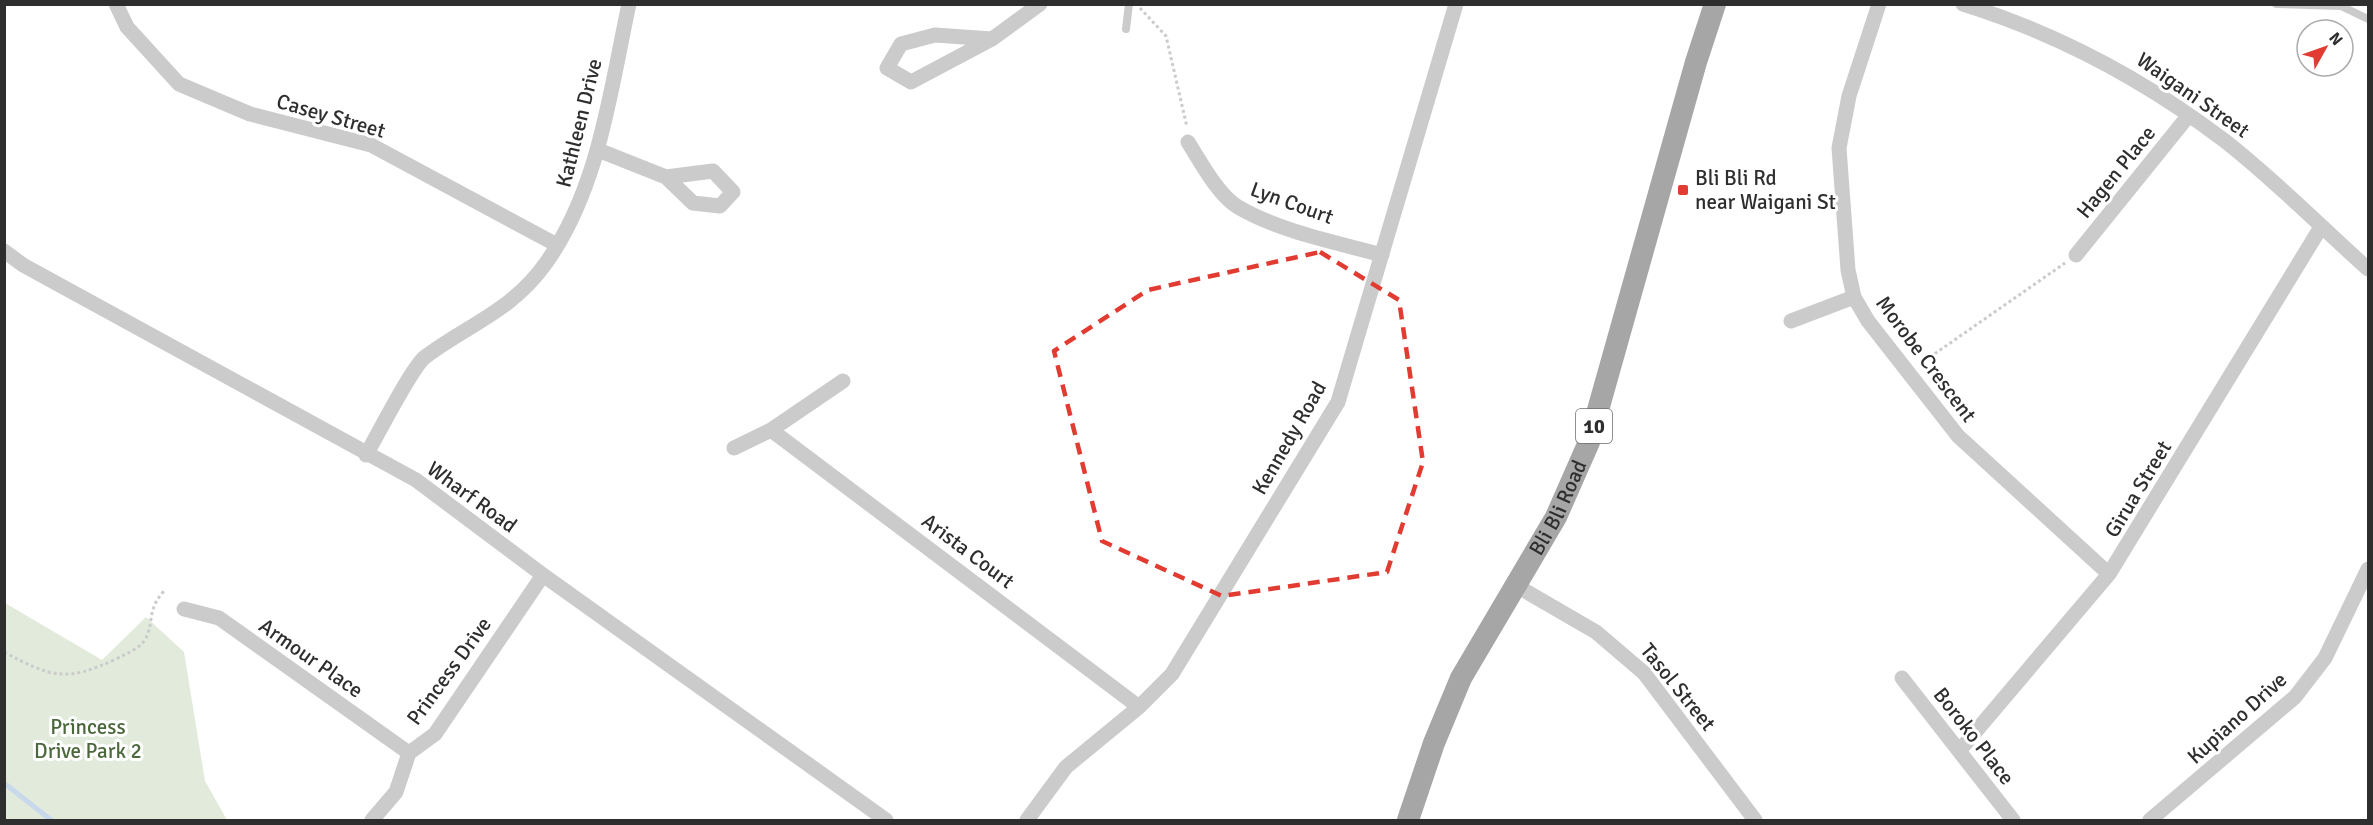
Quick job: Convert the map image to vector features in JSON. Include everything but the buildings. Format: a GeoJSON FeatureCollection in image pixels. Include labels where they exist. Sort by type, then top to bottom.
{"type":"FeatureCollection","features":[{"type":"Feature","properties":{"kind":"main road","name":"Bli Bli Road"},"geometry":{"type":"LineString","coordinates":[[1408,820],[1452,699],[1481,641],[1556,517],[1589,442],[1696,62],[1715,4]]}},
{"type":"Feature","properties":{"kind":"street","name":"Casey Street"},"geometry":{"type":"LineString","coordinates":[[116,4],[126,27],[179,84],[250,114],[371,145],[557,245]]}},
{"type":"Feature","properties":{"kind":"street","name":"Kathleen Drive"},"geometry":{"type":"LineString","coordinates":[[366,454],[423,359],[507,306],[546,264],[577,211],[598,150],[629,4]]}},
{"type":"Feature","properties":{"kind":"street"},"geometry":{"type":"LineString","coordinates":[[992,39],[936,35],[902,44],[888,68],[911,82],[992,39],[1041,4]]}},
{"type":"Feature","properties":{"kind":"street","name":"Kennedy Road"},"geometry":{"type":"LineString","coordinates":[[1027,820],[1066,767],[1140,707],[1172,674],[1338,402],[1456,4]]}},
{"type":"Feature","properties":{"kind":"street","name":"Morobe Crescent"},"geometry":{"type":"LineString","coordinates":[[1879,4],[1849,96],[1839,148],[1848,270],[1854,297],[1864,315],[1908,373],[1971,450],[2109,574]]}},
{"type":"Feature","properties":{"kind":"street","name":"Waigani Street"},"geometry":{"type":"LineString","coordinates":[[1963,4],[2040,30],[2082,50],[2116,68],[2189,115],[2244,157],[2368,269]]}},
{"type":"Feature","properties":{"kind":"street","name":"Hagen Place"},"geometry":{"type":"LineString","coordinates":[[2076,255],[2189,115]]}},
{"type":"Feature","properties":{"kind":"street","name":"Lyn Court"},"geometry":{"type":"LineString","coordinates":[[1188,142],[1210,177],[1237,206],[1291,229],[1382,255]]}},
{"type":"Feature","properties":{"kind":"street"},"geometry":{"type":"LineString","coordinates":[[598,150],[666,177]]}},
{"type":"Feature","properties":{"kind":"street","name":"Girua Street"},"geometry":{"type":"LineString","coordinates":[[1960,750],[2109,574],[2321,227]]}},
{"type":"Feature","properties":{"kind":"street","name":"Wharf Road"},"geometry":{"type":"LineString","coordinates":[[4,251],[23,266],[416,480],[543,575],[886,820]]}},
{"type":"Feature","properties":{"kind":"street"},"geometry":{"type":"LineString","coordinates":[[1791,321],[1854,297]]}},
{"type":"Feature","properties":{"kind":"street"},"geometry":{"type":"LineString","coordinates":[[734,448],[771,430],[843,381]]}},
{"type":"Feature","properties":{"kind":"street","name":"Arista Court"},"geometry":{"type":"LineString","coordinates":[[771,430],[1140,707]]}},
{"type":"Feature","properties":{"kind":"street","name":"Kupiano Drive"},"geometry":{"type":"LineString","coordinates":[[2150,820],[2295,697],[2325,658],[2368,569]]}},
{"type":"Feature","properties":{"kind":"street","name":"Princess Drive"},"geometry":{"type":"LineString","coordinates":[[372,820],[396,792],[409,753],[435,734],[543,575]]}},
{"type":"Feature","properties":{"kind":"street","name":"Tasol Street"},"geometry":{"type":"LineString","coordinates":[[1515,585],[1596,632],[1644,673],[1755,820]]}},
{"type":"Feature","properties":{"kind":"street","name":"Armour Place"},"geometry":{"type":"LineString","coordinates":[[184,609],[219,618],[409,753]]}},
{"type":"Feature","properties":{"kind":"street","name":"Boroko Place"},"geometry":{"type":"LineString","coordinates":[[1902,678],[2013,820]]}},
{"type":"Feature","properties":{"kind":"lane"},"geometry":{"type":"LineString","coordinates":[[1126,29],[1129,4]]}},
{"type":"Feature","properties":{"kind":"lane"},"geometry":{"type":"LineString","coordinates":[[2276,4],[2341,6],[2368,19]]}},
{"type":"Feature","properties":{"kind":"path"},"geometry":{"type":"LineString","coordinates":[[1137,4],[1166,36],[1187,123],[1188,142]]}},
{"type":"Feature","properties":{"kind":"path"},"geometry":{"type":"LineString","coordinates":[[1908,373],[2076,255]]}},
{"type":"Feature","properties":{"kind":"path"},"geometry":{"type":"LineString","coordinates":[[4,652],[34,668],[59,675],[88,672],[137,649],[146,637],[150,612],[164,591]]}},
{"type":"Feature","properties":{"kind":"highlighted area"},"geometry":{"type":"Polygon","coordinates":[[[1320,252],[1399,300],[1423,462],[1387,572],[1222,596],[1102,541],[1054,351],[1148,290],[1320,252]]]}},
{"type":"Feature","properties":{"kind":"green space","name":"Princess Drive Park 2"},"geometry":{"type":"Polygon","coordinates":[[[5,603],[102,660],[146,617],[184,652],[205,781],[227,820],[5,820],[5,603]]]}},
{"type":"Feature","properties":{"kind":"waterway"},"geometry":{"type":"LineString","coordinates":[[4,783],[51,820]]}},
{"type":"Feature","properties":{"kind":"place","name":"Bli Bli Rd near Waigani St"},"geometry":{"type":"Point","coordinates":[1683,190]}}]}
